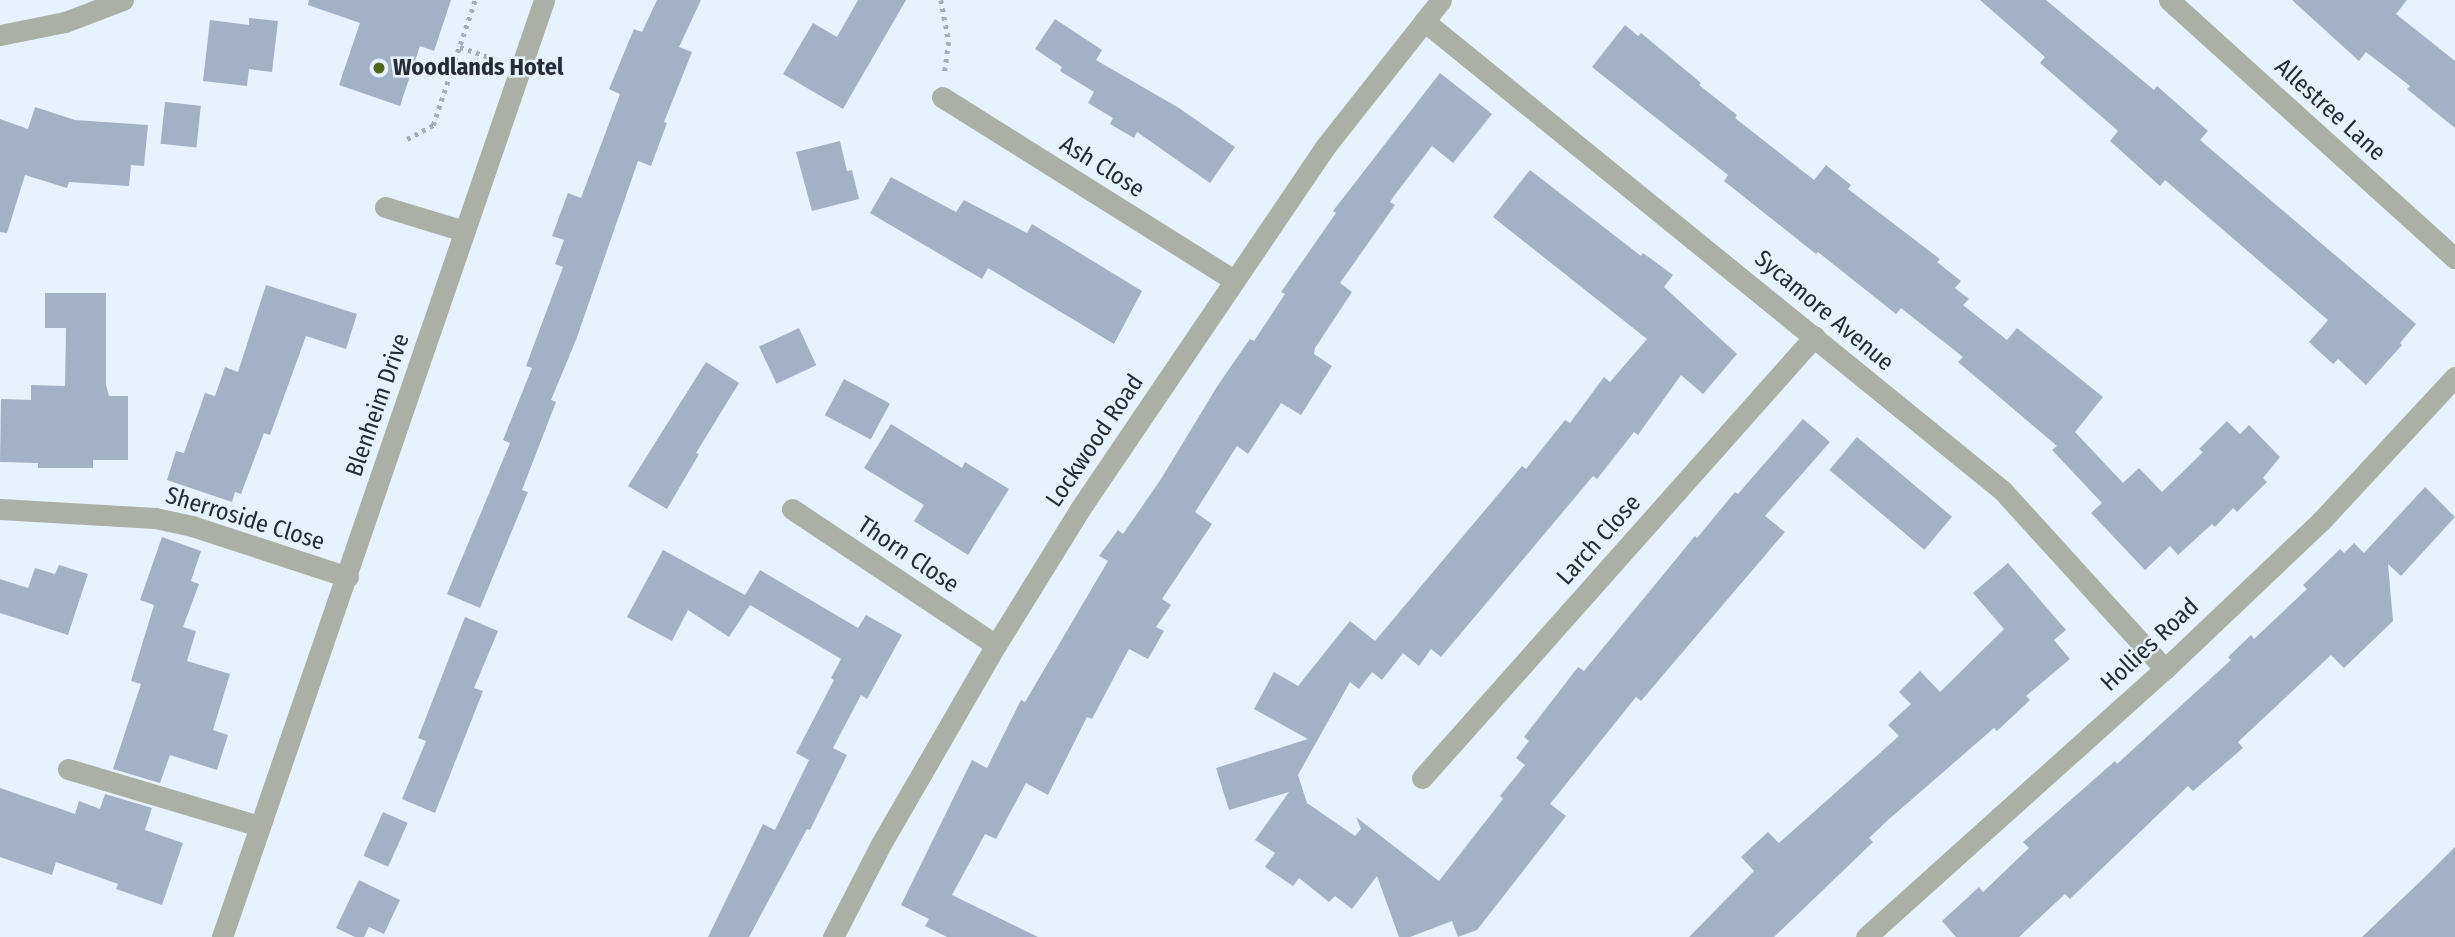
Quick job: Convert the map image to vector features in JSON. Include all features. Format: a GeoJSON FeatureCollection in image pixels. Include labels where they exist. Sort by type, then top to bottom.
{"type":"FeatureCollection","features":[{"type":"Feature","properties":{"kind":"street"},"geometry":{"type":"LineString","coordinates":[[0,35],[65,22],[123,0]]}},
{"type":"Feature","properties":{"kind":"street","name":"Blenheim Drive"},"geometry":{"type":"LineString","coordinates":[[222,937],[348,578],[544,0]]}},
{"type":"Feature","properties":{"kind":"street","name":"Lockwood Road"},"geometry":{"type":"LineString","coordinates":[[833,937],[881,844],[996,645],[1080,509],[1325,147],[1441,0]]}},
{"type":"Feature","properties":{"kind":"street","name":"Allestree Lane"},"geometry":{"type":"LineString","coordinates":[[2169,0],[2455,258]]}},
{"type":"Feature","properties":{"kind":"street","name":"Sycamore Avenue"},"geometry":{"type":"LineString","coordinates":[[1424,21],[1815,336],[1937,440],[2002,490],[2165,669]]}},
{"type":"Feature","properties":{"kind":"street","name":"Ash Close"},"geometry":{"type":"LineString","coordinates":[[942,97],[1234,280]]}},
{"type":"Feature","properties":{"kind":"street"},"geometry":{"type":"LineString","coordinates":[[385,207],[464,231]]}},
{"type":"Feature","properties":{"kind":"street","name":"Larch Close"},"geometry":{"type":"LineString","coordinates":[[1422,778],[1815,336]]}},
{"type":"Feature","properties":{"kind":"street","name":"Hollies Road"},"geometry":{"type":"LineString","coordinates":[[1866,937],[2165,669],[2321,521],[2455,377]]}},
{"type":"Feature","properties":{"kind":"street","name":"Sherroside Close"},"geometry":{"type":"LineString","coordinates":[[0,509],[155,518],[192,526],[348,578]]}},
{"type":"Feature","properties":{"kind":"street","name":"Thorn Close"},"geometry":{"type":"LineString","coordinates":[[792,509],[996,645]]}},
{"type":"Feature","properties":{"kind":"street"},"geometry":{"type":"LineString","coordinates":[[68,769],[259,826]]}},
{"type":"Feature","properties":{"kind":"path"},"geometry":{"type":"LineString","coordinates":[[407,139],[433,125],[475,0]]}},
{"type":"Feature","properties":{"kind":"path"},"geometry":{"type":"LineString","coordinates":[[941,0],[949,42],[942,97]]}},
{"type":"Feature","properties":{"kind":"path"},"geometry":{"type":"LineString","coordinates":[[460,47],[520,66]]}},
{"type":"Feature","properties":{"kind":"building","name":"Woodlands Hotel"},"geometry":{"type":"Polygon","coordinates":[[[309,0],[451,0],[434,51],[420,46],[400,106],[339,85],[360,23],[308,5],[309,0]]]}},
{"type":"Feature","properties":{"kind":"building"},"geometry":{"type":"Polygon","coordinates":[[[657,0],[701,0],[679,47],[692,52],[664,122],[667,123],[651,166],[638,161],[576,340],[551,400],[556,402],[522,490],[528,492],[480,608],[447,594],[510,443],[503,440],[532,368],[526,366],[563,267],[555,264],[564,240],[552,236],[568,193],[581,198],[620,94],[609,89],[634,29],[642,32],[657,0]]]}},
{"type":"Feature","properties":{"kind":"building"},"geometry":{"type":"Polygon","coordinates":[[[858,0],[906,0],[843,109],[783,74],[813,23],[837,37],[858,0]]]}},
{"type":"Feature","properties":{"kind":"building"},"geometry":{"type":"Polygon","coordinates":[[[1980,0],[2046,0],[2154,90],[2157,86],[2208,131],[2200,140],[2416,324],[2400,343],[2402,345],[2366,385],[2338,359],[2333,364],[2309,342],[2328,320],[2165,180],[2160,186],[2110,141],[2118,131],[2040,63],[2045,57],[1980,0]]]}},
{"type":"Feature","properties":{"kind":"building"},"geometry":{"type":"Polygon","coordinates":[[[2292,0],[2407,0],[2396,14],[2455,61],[2455,128],[2407,89],[2410,86],[2366,52],[2359,61],[2292,0]]]}},
{"type":"Feature","properties":{"kind":"building"},"geometry":{"type":"Polygon","coordinates":[[[249,18],[278,21],[272,72],[249,69],[247,86],[203,81],[210,20],[249,25],[249,18]]]}},
{"type":"Feature","properties":{"kind":"building"},"geometry":{"type":"Polygon","coordinates":[[[1055,19],[1102,50],[1096,60],[1179,108],[1235,147],[1210,183],[1137,132],[1134,138],[1110,124],[1113,118],[1088,103],[1094,92],[1060,71],[1062,67],[1035,49],[1055,19]]]}},
{"type":"Feature","properties":{"kind":"building"},"geometry":{"type":"Polygon","coordinates":[[[1625,25],[1638,36],[1641,33],[1737,115],[1735,118],[1814,180],[1826,165],[1851,185],[1848,189],[1940,259],[1937,262],[1961,281],[1955,288],[1969,299],[1963,305],[2007,340],[2017,328],[2103,397],[2075,432],[2123,483],[2139,468],[2162,492],[2203,452],[2199,449],[2227,421],[2240,434],[2249,425],[2280,457],[2263,478],[2267,482],[2237,512],[2233,508],[2215,527],[2212,524],[2178,555],[2170,546],[2145,570],[2091,513],[2102,503],[2052,450],[2057,446],[1958,362],[1963,357],[1901,308],[1896,314],[1818,252],[1816,254],[1724,181],[1728,175],[1592,67],[1625,25]]]}},
{"type":"Feature","properties":{"kind":"building"},"geometry":{"type":"Polygon","coordinates":[[[1440,73],[1492,114],[1453,163],[1432,146],[1394,196],[1390,202],[1395,205],[1340,283],[1352,292],[1315,348],[1314,354],[1332,366],[1301,415],[1281,403],[1248,454],[1237,446],[1195,512],[1212,524],[1162,599],[1171,605],[1156,627],[1164,631],[1148,659],[1129,649],[1092,719],[1087,717],[1048,795],[1026,783],[996,839],[985,834],[952,895],[1038,937],[947,937],[925,926],[929,919],[901,905],[972,760],[987,768],[1021,700],[1025,702],[1108,561],[1099,556],[1118,530],[1123,534],[1161,479],[1218,385],[1250,339],[1254,341],[1285,294],[1281,292],[1336,213],[1333,211],[1440,73]]]}},
{"type":"Feature","properties":{"kind":"building"},"geometry":{"type":"Polygon","coordinates":[[[165,102],[201,106],[196,148],[161,144],[165,102]]]}},
{"type":"Feature","properties":{"kind":"building"},"geometry":{"type":"Polygon","coordinates":[[[35,107],[75,120],[148,125],[144,166],[131,165],[129,186],[69,182],[67,188],[25,175],[7,233],[0,232],[0,119],[28,129],[35,107]]]}},
{"type":"Feature","properties":{"kind":"building"},"geometry":{"type":"Polygon","coordinates":[[[840,141],[847,171],[852,170],[859,199],[812,211],[796,152],[840,141]]]}},
{"type":"Feature","properties":{"kind":"building"},"geometry":{"type":"Polygon","coordinates":[[[1530,170],[1641,256],[1643,253],[1673,275],[1664,287],[1737,354],[1703,394],[1681,375],[1638,435],[1634,432],[1597,479],[1593,476],[1441,657],[1431,649],[1419,666],[1403,653],[1382,680],[1372,672],[1359,689],[1350,682],[1298,775],[1307,803],[1355,836],[1361,829],[1356,817],[1439,881],[1503,799],[1500,796],[1525,765],[1516,758],[1529,741],[1524,737],[1578,667],[1584,671],[1695,536],[1697,538],[1735,492],[1738,494],[1803,419],[1830,442],[1765,516],[1785,532],[1641,701],[1636,697],[1550,804],[1566,816],[1477,930],[1458,937],[1452,921],[1410,937],[1399,937],[1377,876],[1352,909],[1335,896],[1329,902],[1299,878],[1293,886],[1265,867],[1275,853],[1255,840],[1289,792],[1229,810],[1216,768],[1308,739],[1254,709],[1274,672],[1298,686],[1350,621],[1375,641],[1522,466],[1526,469],[1565,420],[1570,423],[1604,377],[1610,382],[1647,339],[1493,217],[1530,170]]]}},
{"type":"Feature","properties":{"kind":"building"},"geometry":{"type":"Polygon","coordinates":[[[891,177],[956,212],[964,200],[1027,233],[1032,224],[1142,291],[1114,344],[988,268],[982,279],[870,213],[891,177]]]}},
{"type":"Feature","properties":{"kind":"building"},"geometry":{"type":"Polygon","coordinates":[[[266,285],[357,314],[346,349],[306,336],[270,435],[264,433],[241,494],[235,492],[232,502],[167,480],[176,451],[184,453],[205,393],[215,396],[225,367],[238,372],[266,285]]]}},
{"type":"Feature","properties":{"kind":"building"},"geometry":{"type":"Polygon","coordinates":[[[45,293],[106,293],[106,385],[109,396],[128,396],[128,460],[93,460],[93,468],[38,468],[38,463],[0,462],[1,399],[31,400],[31,385],[65,386],[66,328],[45,328],[45,293]]]}},
{"type":"Feature","properties":{"kind":"building"},"geometry":{"type":"Polygon","coordinates":[[[799,328],[816,365],[776,384],[759,347],[799,328]]]}},
{"type":"Feature","properties":{"kind":"building"},"geometry":{"type":"Polygon","coordinates":[[[706,362],[739,383],[696,453],[699,454],[667,509],[628,486],[706,362]]]}},
{"type":"Feature","properties":{"kind":"building"},"geometry":{"type":"Polygon","coordinates":[[[844,379],[890,403],[871,440],[825,415],[844,379]]]}},
{"type":"Feature","properties":{"kind":"building"},"geometry":{"type":"Polygon","coordinates":[[[891,424],[962,468],[965,462],[1009,489],[968,555],[914,521],[924,505],[864,468],[891,424]]]}},
{"type":"Feature","properties":{"kind":"building"},"geometry":{"type":"Polygon","coordinates":[[[1857,437],[1952,517],[1924,550],[1829,470],[1857,437]]]}},
{"type":"Feature","properties":{"kind":"building"},"geometry":{"type":"Polygon","coordinates":[[[2425,487],[2455,517],[2401,576],[2388,564],[2393,621],[2344,668],[2331,655],[2238,742],[2243,748],[2193,791],[2188,786],[2070,899],[2065,894],[2019,937],[1956,937],[1942,921],[1979,887],[1983,892],[2029,848],[2023,842],[2115,761],[2117,764],[2231,660],[2228,657],[2251,635],[2254,639],[2307,589],[2303,585],[2340,549],[2344,553],[2354,543],[2364,553],[2425,487]]]}},
{"type":"Feature","properties":{"kind":"building"},"geometry":{"type":"Polygon","coordinates":[[[162,537],[201,551],[191,581],[199,584],[183,627],[196,631],[187,661],[230,674],[213,730],[228,735],[217,770],[170,755],[160,783],[113,769],[141,684],[131,681],[154,605],[140,600],[162,537]]]}},
{"type":"Feature","properties":{"kind":"building"},"geometry":{"type":"Polygon","coordinates":[[[663,550],[745,595],[760,570],[858,628],[866,615],[902,635],[867,699],[861,695],[833,748],[847,755],[810,830],[807,829],[749,937],[708,937],[763,824],[775,830],[809,760],[796,753],[834,680],[831,678],[841,659],[750,605],[729,637],[688,610],[672,641],[627,617],[663,550]]]}},
{"type":"Feature","properties":{"kind":"building"},"geometry":{"type":"Polygon","coordinates":[[[2008,563],[2066,630],[2054,640],[2070,659],[2026,696],[2030,700],[1997,731],[1994,728],[1888,820],[1869,838],[1873,842],[1774,937],[1689,937],[1754,871],[1741,857],[1768,832],[1779,843],[1899,736],[1888,725],[1911,704],[1899,692],[1920,671],[1940,692],[2004,629],[1973,593],[2008,563]]]}},
{"type":"Feature","properties":{"kind":"building"},"geometry":{"type":"Polygon","coordinates":[[[59,565],[88,574],[68,635],[0,613],[0,579],[28,588],[35,568],[55,574],[59,565]]]}},
{"type":"Feature","properties":{"kind":"building"},"geometry":{"type":"Polygon","coordinates":[[[465,617],[498,631],[474,688],[483,691],[435,813],[402,799],[426,741],[418,738],[465,617]]]}},
{"type":"Feature","properties":{"kind":"building"},"geometry":{"type":"Polygon","coordinates":[[[0,788],[75,814],[79,801],[100,809],[105,794],[152,808],[145,830],[183,843],[162,905],[116,889],[118,884],[56,862],[52,875],[0,857],[0,788]]]}},
{"type":"Feature","properties":{"kind":"building"},"geometry":{"type":"Polygon","coordinates":[[[383,812],[408,823],[388,867],[363,856],[383,812]]]}},
{"type":"Feature","properties":{"kind":"building"},"geometry":{"type":"Polygon","coordinates":[[[2455,847],[2455,937],[2362,937],[2428,874],[2455,847]]]}},
{"type":"Feature","properties":{"kind":"building"},"geometry":{"type":"Polygon","coordinates":[[[359,880],[400,900],[384,934],[369,927],[364,937],[355,937],[336,928],[359,880]]]}},
{"type":"Feature","properties":{"kind":"place","name":"Woodlands Hotel"},"geometry":{"type":"Point","coordinates":[379,68]}}]}
